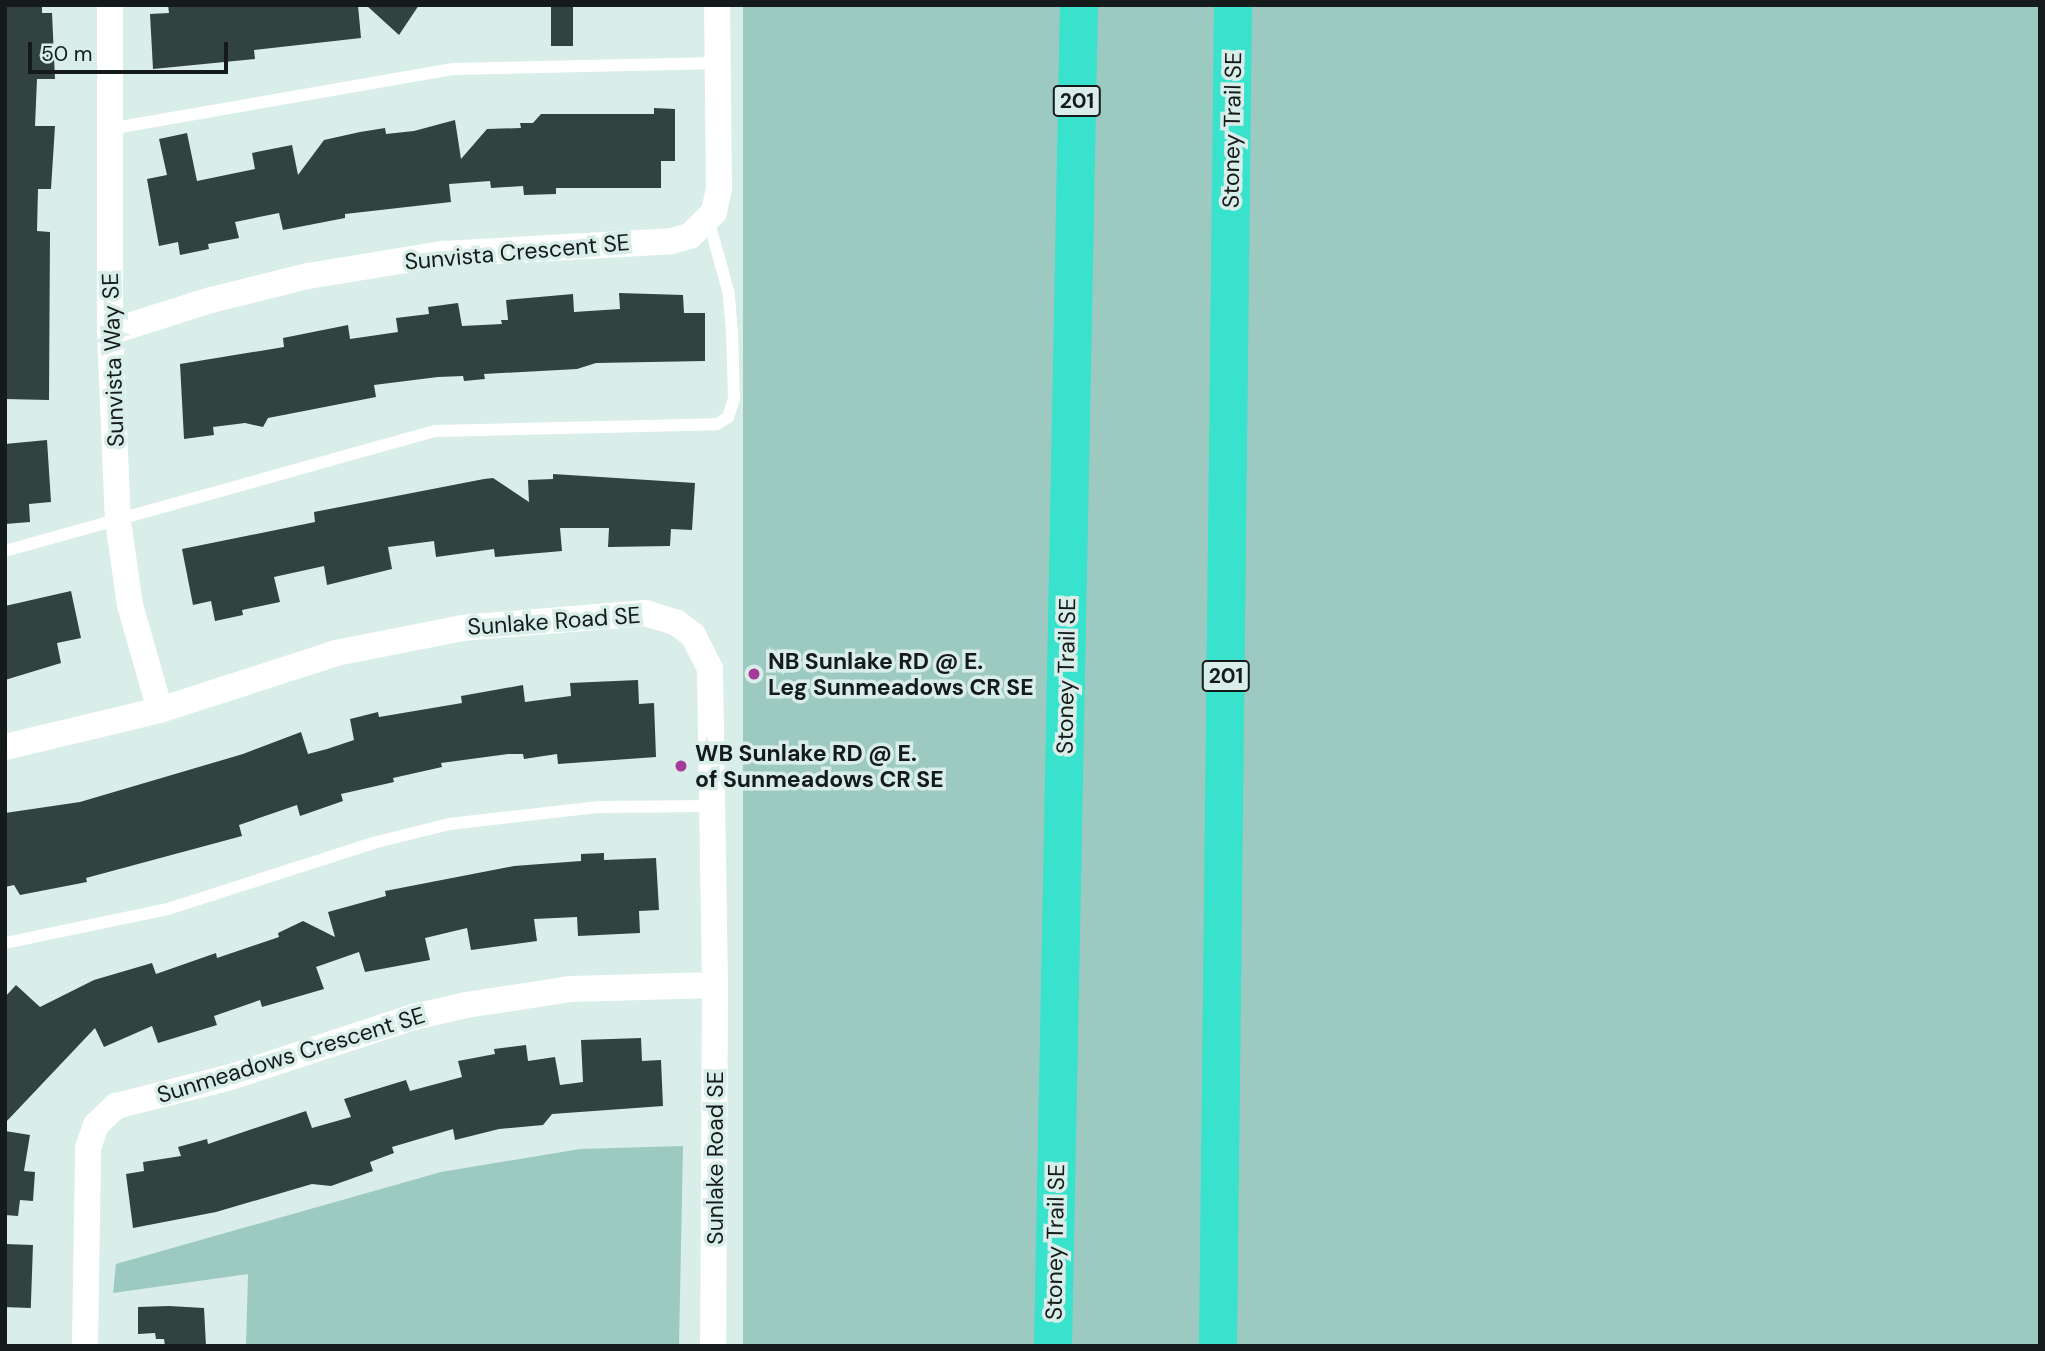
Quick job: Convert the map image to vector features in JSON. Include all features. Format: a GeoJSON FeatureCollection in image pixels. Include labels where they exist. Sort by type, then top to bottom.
{"type":"FeatureCollection","features":[{"type":"Feature","properties":{"kind":"highway"},"geometry":{"type":"LineString","coordinates":[[1073,5],[1076,197]]}},
{"type":"Feature","properties":{"kind":"highway","name":"Stoney Trail SE"},"geometry":{"type":"LineString","coordinates":[[1053,1346],[1079,5]]}},
{"type":"Feature","properties":{"kind":"highway","name":"Stoney Trail SE"},"geometry":{"type":"LineString","coordinates":[[1219,1346],[1234,5]]}},
{"type":"Feature","properties":{"kind":"street","name":"Sunvista Way SE"},"geometry":{"type":"LineString","coordinates":[[110,5],[110,332],[118,521],[130,605],[160,710]]}},
{"type":"Feature","properties":{"kind":"street"},"geometry":{"type":"LineString","coordinates":[[708,219],[719,189],[717,5]]}},
{"type":"Feature","properties":{"kind":"street","name":"Sunvista Crescent SE"},"geometry":{"type":"LineString","coordinates":[[110,332],[211,300],[308,276],[443,254],[671,241],[690,236],[708,219]]}},
{"type":"Feature","properties":{"kind":"street","name":"Sunlake Road SE"},"geometry":{"type":"LineString","coordinates":[[5,747],[160,710],[336,653],[396,639],[558,617],[660,615],[692,635],[710,668],[715,985],[713,1346]]}},
{"type":"Feature","properties":{"kind":"street","name":"Sunmeadows Crescent SE"},"geometry":{"type":"LineString","coordinates":[[85,1346],[88,1148],[96,1125],[116,1107],[466,1005],[570,989],[715,985]]}},
{"type":"Feature","properties":{"kind":"lane"},"geometry":{"type":"LineString","coordinates":[[108,130],[453,69],[718,63]]}},
{"type":"Feature","properties":{"kind":"lane"},"geometry":{"type":"LineString","coordinates":[[5,551],[436,431],[718,424],[728,417],[734,398],[732,332],[729,294],[708,219]]}},
{"type":"Feature","properties":{"kind":"lane"},"geometry":{"type":"LineString","coordinates":[[5,943],[169,909],[377,842],[449,824],[599,807],[713,806]]}},
{"type":"Feature","properties":{"kind":"green space"},"geometry":{"type":"Polygon","coordinates":[[[743,5],[2040,5],[2040,1346],[743,1346],[743,5]]]}},
{"type":"Feature","properties":{"kind":"green space"},"geometry":{"type":"Polygon","coordinates":[[[683,1146],[679,1346],[246,1346],[248,1274],[113,1293],[116,1264],[441,1172],[580,1149],[683,1146]]]}},
{"type":"Feature","properties":{"kind":"building"},"geometry":{"type":"Polygon","coordinates":[[[5,5],[42,5],[42,13],[52,13],[55,79],[37,79],[35,126],[55,126],[51,189],[38,189],[37,231],[50,232],[49,400],[5,399],[5,5]]]}},
{"type":"Feature","properties":{"kind":"building"},"geometry":{"type":"Polygon","coordinates":[[[168,5],[358,5],[361,38],[254,50],[255,59],[153,69],[150,14],[169,13],[168,5]]]}},
{"type":"Feature","properties":{"kind":"building"},"geometry":{"type":"Polygon","coordinates":[[[366,5],[419,5],[399,35],[366,5]]]}},
{"type":"Feature","properties":{"kind":"building"},"geometry":{"type":"Polygon","coordinates":[[[551,5],[573,5],[573,46],[551,46],[551,5]]]}},
{"type":"Feature","properties":{"kind":"building"},"geometry":{"type":"Polygon","coordinates":[[[654,108],[675,109],[675,161],[661,161],[661,188],[556,188],[556,194],[524,195],[523,186],[491,188],[490,181],[449,184],[451,202],[345,214],[345,218],[283,230],[279,213],[235,222],[239,238],[208,244],[209,249],[180,255],[178,242],[159,246],[147,179],[167,175],[159,139],[187,133],[197,181],[255,169],[252,153],[292,145],[298,175],[324,140],[360,132],[385,128],[386,134],[414,131],[455,120],[461,159],[487,129],[521,128],[520,123],[533,123],[541,114],[654,114],[654,108]]]}},
{"type":"Feature","properties":{"kind":"building"},"geometry":{"type":"Polygon","coordinates":[[[619,293],[683,295],[684,313],[705,313],[705,361],[596,363],[577,369],[484,374],[485,379],[464,381],[463,376],[438,377],[374,385],[376,397],[268,418],[263,427],[245,423],[213,427],[214,435],[184,439],[180,364],[284,347],[283,338],[348,325],[350,339],[398,332],[396,318],[429,314],[428,307],[458,303],[462,326],[502,324],[501,320],[508,320],[506,300],[573,294],[574,312],[620,309],[619,293]]]}},
{"type":"Feature","properties":{"kind":"building"},"geometry":{"type":"Polygon","coordinates":[[[47,440],[51,502],[29,504],[30,522],[5,524],[5,444],[47,440]]]}},
{"type":"Feature","properties":{"kind":"building"},"geometry":{"type":"Polygon","coordinates":[[[553,474],[695,483],[692,530],[671,529],[670,546],[608,547],[609,528],[560,528],[562,551],[495,557],[494,549],[436,557],[434,541],[388,547],[392,569],[327,585],[324,566],[274,577],[280,602],[242,610],[243,615],[215,621],[211,601],[193,605],[182,549],[315,522],[314,512],[484,479],[493,478],[529,502],[528,480],[553,479],[553,474]]]}},
{"type":"Feature","properties":{"kind":"building"},"geometry":{"type":"Polygon","coordinates":[[[71,591],[81,638],[57,643],[61,663],[5,680],[5,606],[71,591]]]}},
{"type":"Feature","properties":{"kind":"building"},"geometry":{"type":"Polygon","coordinates":[[[638,680],[639,704],[654,703],[656,757],[558,764],[557,754],[524,759],[523,754],[508,754],[441,763],[442,767],[393,778],[394,782],[341,794],[343,801],[300,816],[297,805],[239,825],[242,836],[86,878],[87,882],[20,895],[14,885],[5,887],[5,813],[80,802],[243,754],[301,732],[308,754],[327,749],[354,740],[350,719],[378,712],[379,717],[462,703],[461,696],[523,685],[525,702],[571,696],[570,683],[638,680]]]}},
{"type":"Feature","properties":{"kind":"building"},"geometry":{"type":"Polygon","coordinates":[[[604,853],[604,860],[656,858],[659,910],[639,911],[640,933],[578,936],[577,917],[534,919],[537,941],[471,950],[467,928],[425,938],[430,960],[365,972],[359,952],[316,967],[324,989],[262,1007],[260,1000],[214,1016],[217,1025],[158,1043],[152,1026],[104,1047],[95,1028],[5,1123],[5,997],[16,985],[40,1007],[94,980],[152,963],[156,974],[216,953],[217,958],[279,937],[278,933],[303,921],[335,937],[328,912],[386,896],[385,891],[514,866],[581,861],[581,854],[604,853]]]}},
{"type":"Feature","properties":{"kind":"building"},"geometry":{"type":"Polygon","coordinates":[[[641,1038],[642,1061],[661,1060],[663,1106],[552,1114],[543,1125],[499,1129],[455,1140],[453,1129],[392,1147],[394,1153],[370,1162],[373,1171],[331,1186],[312,1184],[216,1212],[133,1228],[126,1174],[144,1171],[143,1162],[181,1156],[178,1147],[207,1139],[208,1144],[306,1111],[312,1128],[351,1117],[344,1099],[406,1080],[410,1091],[462,1077],[458,1061],[495,1054],[494,1049],[526,1045],[528,1061],[555,1057],[560,1085],[583,1082],[581,1040],[641,1038]]]}},
{"type":"Feature","properties":{"kind":"building"},"geometry":{"type":"Polygon","coordinates":[[[5,1131],[30,1135],[24,1171],[35,1172],[33,1201],[20,1200],[18,1216],[5,1215],[5,1131]]]}},
{"type":"Feature","properties":{"kind":"building"},"geometry":{"type":"Polygon","coordinates":[[[5,1244],[33,1245],[31,1308],[5,1307],[5,1244]]]}},
{"type":"Feature","properties":{"kind":"building"},"geometry":{"type":"Polygon","coordinates":[[[138,1307],[204,1308],[206,1346],[165,1346],[164,1339],[156,1339],[155,1333],[138,1334],[138,1307]]]}},
{"type":"Feature","properties":{"kind":"place","name":"NB Sunlake RD @ E. Leg Sunmeadows CR SE"},"geometry":{"type":"Point","coordinates":[754,674]}},
{"type":"Feature","properties":{"kind":"place","name":"WB Sunlake RD @ E. of Sunmeadows CR SE"},"geometry":{"type":"Point","coordinates":[681,766]}}]}
